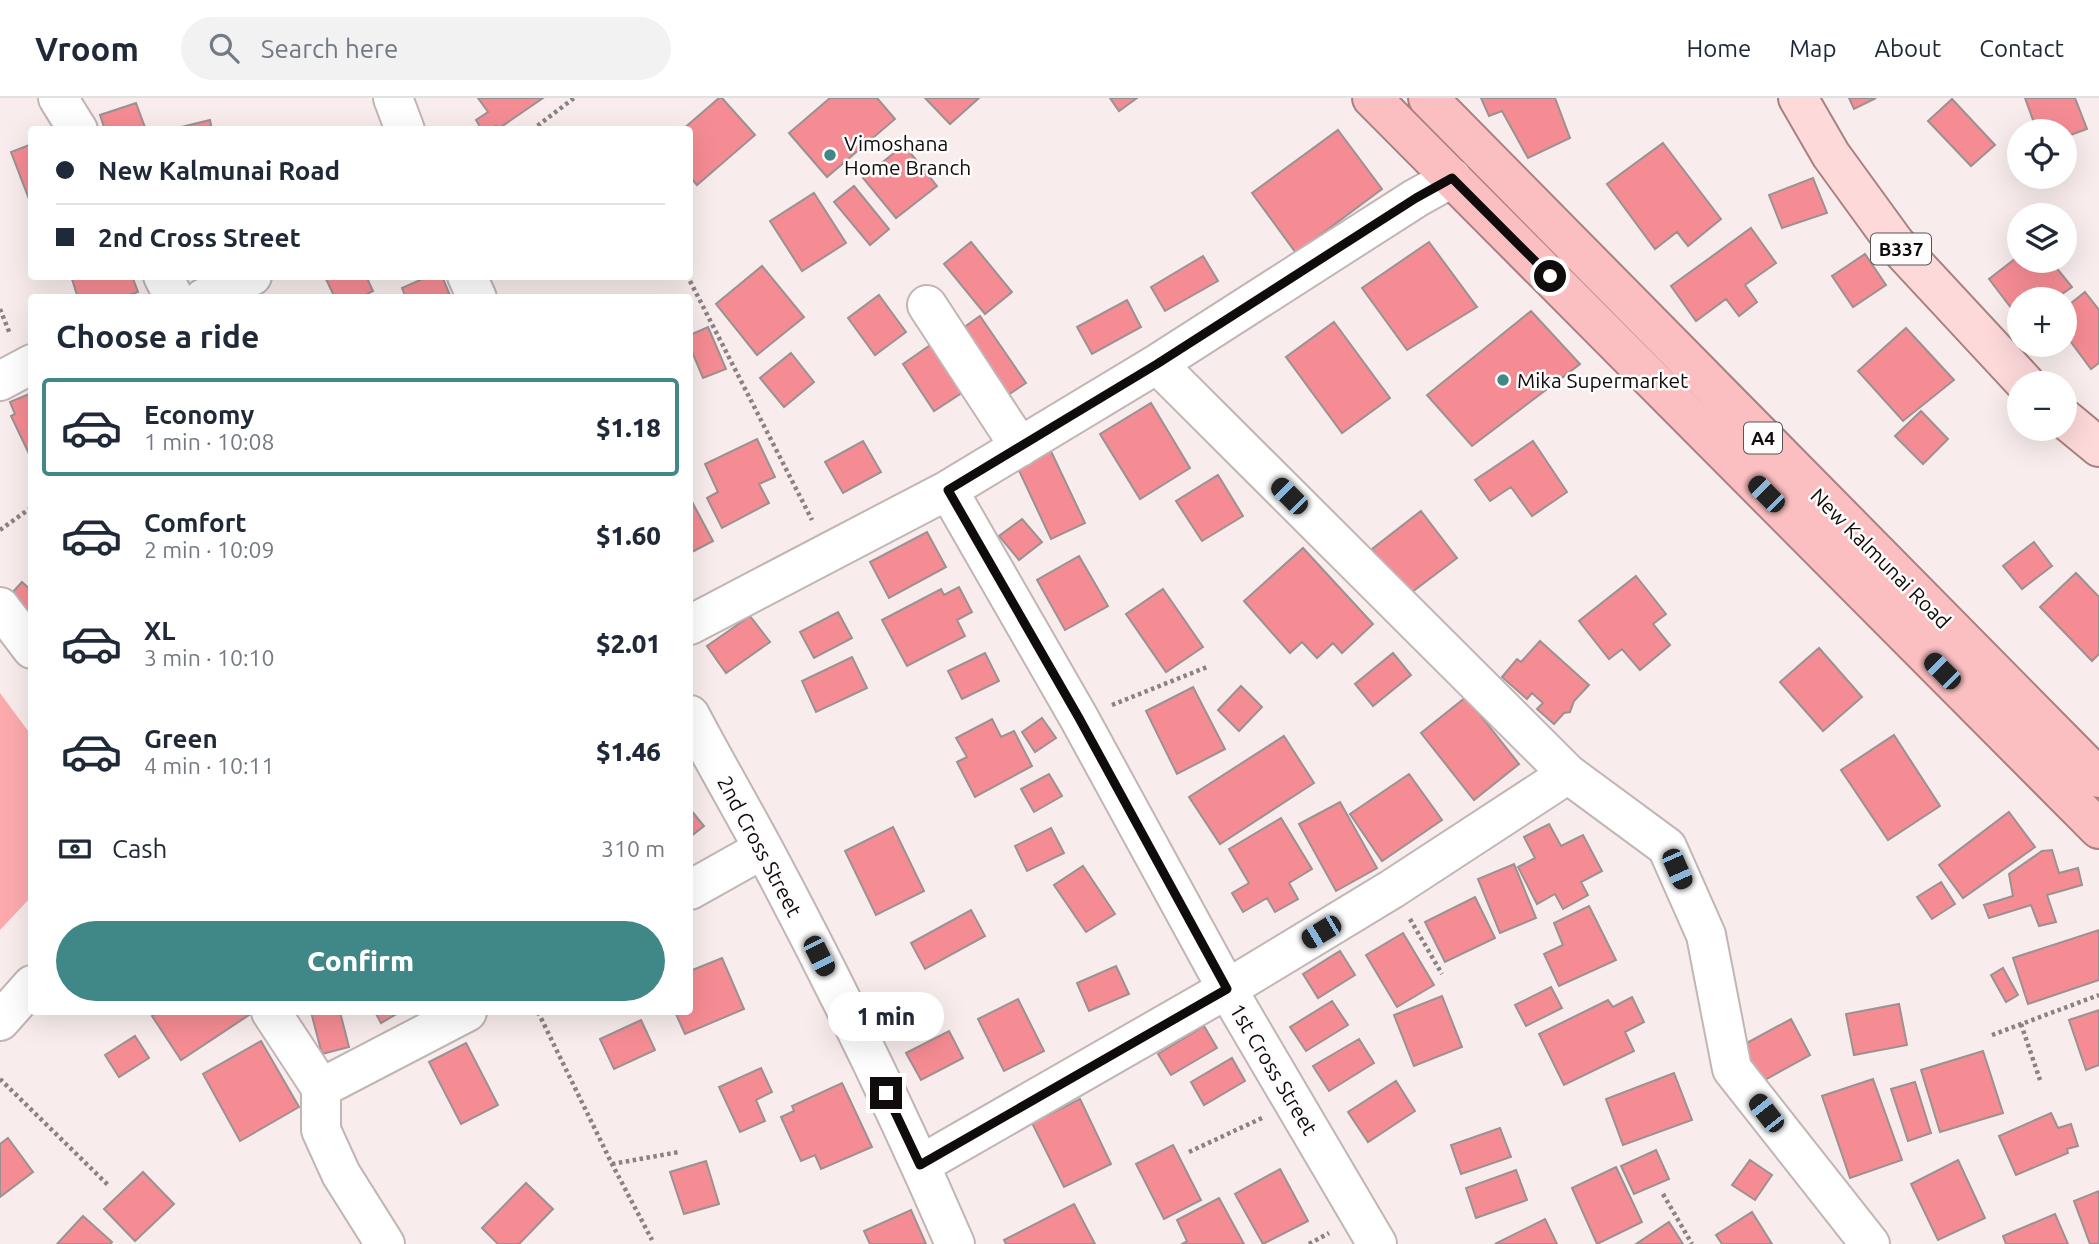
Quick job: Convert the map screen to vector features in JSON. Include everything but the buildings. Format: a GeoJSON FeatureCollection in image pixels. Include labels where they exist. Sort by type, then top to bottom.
{"type":"FeatureCollection","features":[{"type":"Feature","properties":{"kind":"highway","name":"New Kalmunai Road"},"geometry":{"type":"LineString","coordinates":[[1372,98],[2099,829]]}},
{"type":"Feature","properties":{"kind":"highway","name":"New Kalmunai Road"},"geometry":{"type":"LineString","coordinates":[[1428,98],[2099,778]]}},
{"type":"Feature","properties":{"kind":"main road","name":"B337"},"geometry":{"type":"LineString","coordinates":[[1798,98],[1831,155],[1895,243],[2014,371]]}},
{"type":"Feature","properties":{"kind":"main road"},"geometry":{"type":"LineString","coordinates":[[2077,429],[2099,447]]}},
{"type":"Feature","properties":{"kind":"street"},"geometry":{"type":"LineString","coordinates":[[58,98],[76,126]]}},
{"type":"Feature","properties":{"kind":"street"},"geometry":{"type":"LineString","coordinates":[[393,98],[404,126]]}},
{"type":"Feature","properties":{"kind":"street"},"geometry":{"type":"LineString","coordinates":[[693,623],[948,490],[1157,364],[1416,198],[1452,178]]}},
{"type":"Feature","properties":{"kind":"street"},"geometry":{"type":"LineString","coordinates":[[213,294],[243,280]]}},
{"type":"Feature","properties":{"kind":"street"},"geometry":{"type":"LineString","coordinates":[[927,305],[1020,447]]}},
{"type":"Feature","properties":{"kind":"street"},"geometry":{"type":"LineString","coordinates":[[1157,364],[1569,774],[1667,848],[1706,934],[1732,1069],[1870,1244]]}},
{"type":"Feature","properties":{"kind":"street"},"geometry":{"type":"LineString","coordinates":[[0,381],[28,366]]}},
{"type":"Feature","properties":{"kind":"street","name":"1st Cross Street"},"geometry":{"type":"LineString","coordinates":[[948,490],[1079,718],[1227,989],[1377,1244]]}},
{"type":"Feature","properties":{"kind":"street"},"geometry":{"type":"LineString","coordinates":[[0,607],[28,644]]}},
{"type":"Feature","properties":{"kind":"street","name":"2nd Cross Street"},"geometry":{"type":"LineString","coordinates":[[693,728],[702,769],[763,849],[841,998],[954,1244]]}},
{"type":"Feature","properties":{"kind":"street"},"geometry":{"type":"LineString","coordinates":[[920,1165],[1227,989],[1392,888],[1569,774]]}},
{"type":"Feature","properties":{"kind":"street"},"geometry":{"type":"LineString","coordinates":[[693,888],[763,849]]}},
{"type":"Feature","properties":{"kind":"street"},"geometry":{"type":"LineString","coordinates":[[0,1021],[28,990]]}},
{"type":"Feature","properties":{"kind":"street"},"geometry":{"type":"LineString","coordinates":[[273,1015],[321,1088],[321,1130],[341,1174],[384,1244]]}},
{"type":"Feature","properties":{"kind":"street"},"geometry":{"type":"LineString","coordinates":[[321,1088],[461,1015]]}},
{"type":"Feature","properties":{"kind":"path"},"geometry":{"type":"LineString","coordinates":[[537,126],[573,98]]}},
{"type":"Feature","properties":{"kind":"path"},"geometry":{"type":"LineString","coordinates":[[690,281],[828,552]]}},
{"type":"Feature","properties":{"kind":"path"},"geometry":{"type":"LineString","coordinates":[[0,530],[28,511]]}},
{"type":"Feature","properties":{"kind":"path"},"geometry":{"type":"LineString","coordinates":[[1079,718],[1207,667]]}},
{"type":"Feature","properties":{"kind":"path"},"geometry":{"type":"LineString","coordinates":[[1392,888],[1442,974]]}},
{"type":"Feature","properties":{"kind":"path"},"geometry":{"type":"LineString","coordinates":[[1992,1035],[2099,995]]}},
{"type":"Feature","properties":{"kind":"path"},"geometry":{"type":"LineString","coordinates":[[539,1015],[652,1240]]}},
{"type":"Feature","properties":{"kind":"path"},"geometry":{"type":"LineString","coordinates":[[2021,1024],[2039,1080]]}},
{"type":"Feature","properties":{"kind":"path"},"geometry":{"type":"LineString","coordinates":[[0,1080],[109,1186]]}},
{"type":"Feature","properties":{"kind":"path"},"geometry":{"type":"LineString","coordinates":[[1189,1152],[1294,1102]]}},
{"type":"Feature","properties":{"kind":"path"},"geometry":{"type":"LineString","coordinates":[[612,1164],[679,1152]]}},
{"type":"Feature","properties":{"kind":"path"},"geometry":{"type":"LineString","coordinates":[[1662,1194],[1692,1244]]}},
{"type":"Feature","properties":{"kind":"shaded area"},"geometry":{"type":"Polygon","coordinates":[[[0,693],[28,731],[28,900],[0,930],[0,693]]]}},
{"type":"Feature","properties":{"kind":"place","name":"Vimoshana Home Branch"},"geometry":{"type":"Point","coordinates":[830,155]}},
{"type":"Feature","properties":{"kind":"place","name":"Mika Supermarket"},"geometry":{"type":"Point","coordinates":[1503,380]}},
{"type":"Feature","properties":{"kind":"route"},"geometry":{"type":"LineString","coordinates":[[886,1093],[920,1165],[1227,989],[1079,718],[948,490],[1157,364],[1416,198],[1452,178],[1550,276]]}}]}
